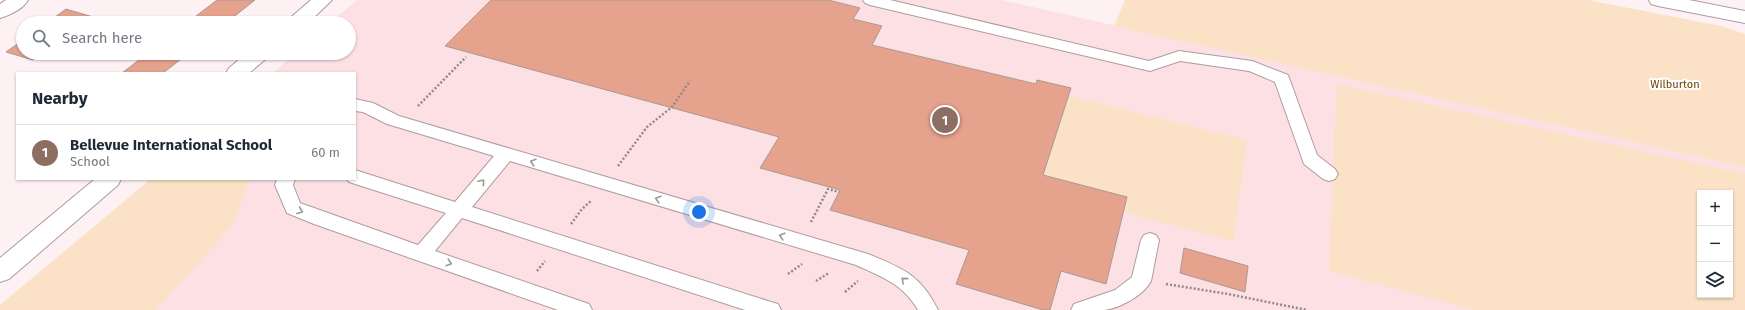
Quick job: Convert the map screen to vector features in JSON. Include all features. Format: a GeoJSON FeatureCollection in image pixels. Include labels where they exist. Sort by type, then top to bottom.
{"type":"FeatureCollection","features":[{"type":"Feature","properties":{"kind":"street"},"geometry":{"type":"LineString","coordinates":[[0,12],[19,0]]}},
{"type":"Feature","properties":{"kind":"street"},"geometry":{"type":"LineString","coordinates":[[304,16],[323,0]]}},
{"type":"Feature","properties":{"kind":"street"},"geometry":{"type":"LineString","coordinates":[[1658,0],[1745,17]]}},
{"type":"Feature","properties":{"kind":"street"},"geometry":{"type":"LineString","coordinates":[[237,72],[252,60]]}},
{"type":"Feature","properties":{"kind":"street"},"geometry":{"type":"LineString","coordinates":[[0,272],[109,180]]}},
{"type":"Feature","properties":{"kind":"lane"},"geometry":{"type":"LineString","coordinates":[[870,0],[1150,66],[1179,56],[1252,66],[1282,79],[1310,159],[1329,174]]}},
{"type":"Feature","properties":{"kind":"lane"},"geometry":{"type":"LineString","coordinates":[[356,106],[367,108],[393,120],[861,259],[898,275],[919,294],[928,310]]}},
{"type":"Feature","properties":{"kind":"lane"},"geometry":{"type":"LineString","coordinates":[[422,254],[506,154]]}},
{"type":"Feature","properties":{"kind":"lane"},"geometry":{"type":"LineString","coordinates":[[356,177],[771,310]]}},
{"type":"Feature","properties":{"kind":"lane"},"geometry":{"type":"LineString","coordinates":[[286,180],[284,185],[293,208],[320,219],[582,310]]}},
{"type":"Feature","properties":{"kind":"lane"},"geometry":{"type":"LineString","coordinates":[[1081,310],[1122,296],[1141,281],[1150,240]]}},
{"type":"Feature","properties":{"kind":"path"},"geometry":{"type":"LineString","coordinates":[[416,108],[466,56]]}},
{"type":"Feature","properties":{"kind":"path"},"geometry":{"type":"LineString","coordinates":[[617,168],[647,127],[672,107],[690,81]]}},
{"type":"Feature","properties":{"kind":"path"},"geometry":{"type":"LineString","coordinates":[[810,224],[828,189],[839,192]]}},
{"type":"Feature","properties":{"kind":"path"},"geometry":{"type":"LineString","coordinates":[[567,230],[582,209],[596,196]]}},
{"type":"Feature","properties":{"kind":"path"},"geometry":{"type":"LineString","coordinates":[[532,277],[545,260]]}},
{"type":"Feature","properties":{"kind":"path"},"geometry":{"type":"LineString","coordinates":[[788,274],[806,260]]}},
{"type":"Feature","properties":{"kind":"path"},"geometry":{"type":"LineString","coordinates":[[816,281],[835,269]]}},
{"type":"Feature","properties":{"kind":"path"},"geometry":{"type":"LineString","coordinates":[[845,292],[864,277]]}},
{"type":"Feature","properties":{"kind":"path"},"geometry":{"type":"LineString","coordinates":[[1141,281],[1194,288],[1307,310]]}},
{"type":"Feature","properties":{"kind":"shaded area"},"geometry":{"type":"Polygon","coordinates":[[[357,0],[1001,0],[1745,167],[1745,310],[0,310],[149,180],[356,180],[356,72],[274,72],[288,60],[356,60],[356,16],[338,16],[357,0]]]}},
{"type":"Feature","properties":{"kind":"green space","name":"Wilburton"},"geometry":{"type":"Polygon","coordinates":[[[1125,0],[1588,0],[1721,26],[1745,34],[1745,167],[1114,26],[1125,0]]]}},
{"type":"Feature","properties":{"kind":"green space"},"geometry":{"type":"Polygon","coordinates":[[[1337,84],[1745,174],[1745,310],[1475,310],[1329,271],[1337,84]]]}},
{"type":"Feature","properties":{"kind":"green space"},"geometry":{"type":"Polygon","coordinates":[[[1069,96],[1247,140],[1233,241],[1123,212],[1127,197],[1043,175],[1069,96]]]}},
{"type":"Feature","properties":{"kind":"green space"},"geometry":{"type":"Polygon","coordinates":[[[150,180],[250,180],[233,224],[156,310],[0,310],[0,305],[150,180]]]}},
{"type":"Feature","properties":{"kind":"building"},"geometry":{"type":"Polygon","coordinates":[[[217,0],[255,0],[235,16],[196,16],[217,0]]]}},
{"type":"Feature","properties":{"kind":"building"},"geometry":{"type":"Polygon","coordinates":[[[491,0],[828,0],[860,8],[853,19],[882,26],[872,45],[1036,84],[1037,80],[1071,88],[1043,175],[1127,197],[1106,284],[1061,271],[1050,310],[1043,310],[956,284],[969,250],[830,210],[840,190],[760,168],[779,137],[445,46],[491,0]]]}},
{"type":"Feature","properties":{"kind":"building"},"geometry":{"type":"Polygon","coordinates":[[[66,9],[90,16],[56,16],[66,9]]]}},
{"type":"Feature","properties":{"kind":"building"},"geometry":{"type":"Polygon","coordinates":[[[16,45],[16,55],[6,52],[16,45]]]}},
{"type":"Feature","properties":{"kind":"building"},"geometry":{"type":"Polygon","coordinates":[[[139,60],[180,60],[164,72],[123,72],[139,60]]]}},
{"type":"Feature","properties":{"kind":"building"},"geometry":{"type":"Polygon","coordinates":[[[1184,248],[1248,266],[1245,292],[1180,273],[1184,248]]]}},
{"type":"Feature","properties":{"kind":"place","name":"Bellevue International School"},"geometry":{"type":"Point","coordinates":[945,120]}}]}
